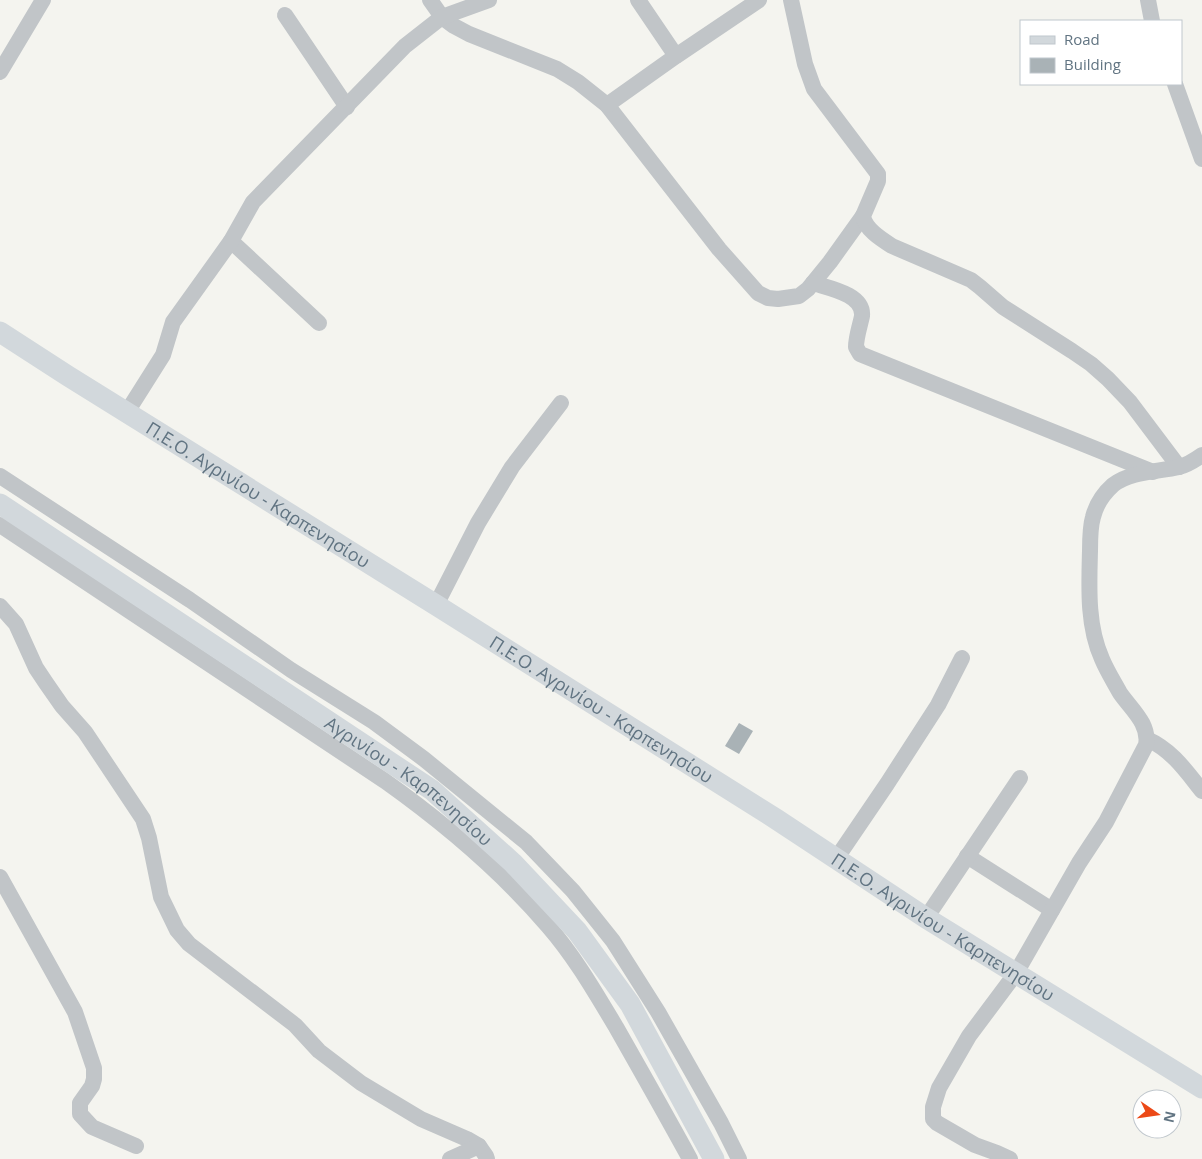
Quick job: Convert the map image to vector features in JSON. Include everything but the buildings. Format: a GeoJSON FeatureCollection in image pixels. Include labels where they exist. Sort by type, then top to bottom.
{"type":"FeatureCollection","features":[{"type":"Feature","properties":{"kind":"main road","name":"Π.Ε.Ο. Αγρινίου - Καρπενησίου"},"geometry":{"type":"LineString","coordinates":[[0,332],[776,819],[926,918],[1202,1088]]}},
{"type":"Feature","properties":{"kind":"main road","name":"Αγρινίου - Καρπενησίου"},"geometry":{"type":"LineString","coordinates":[[0,504],[432,790],[513,863],[577,931],[630,1004],[714,1159]]}},
{"type":"Feature","properties":{"kind":"street"},"geometry":{"type":"LineString","coordinates":[[0,72],[43,0]]}},
{"type":"Feature","properties":{"kind":"street"},"geometry":{"type":"LineString","coordinates":[[430,0],[442,17],[454,26],[557,70],[578,82],[607,105],[719,249],[758,293],[768,298],[787,299],[799,296],[813,283],[863,216],[878,181],[878,174],[814,89],[805,64],[791,0]]}},
{"type":"Feature","properties":{"kind":"street"},"geometry":{"type":"LineString","coordinates":[[127,412],[162,355],[173,322],[231,241],[253,202],[405,46],[442,17],[489,0]]}},
{"type":"Feature","properties":{"kind":"street"},"geometry":{"type":"LineString","coordinates":[[638,0],[676,56]]}},
{"type":"Feature","properties":{"kind":"street"},"geometry":{"type":"LineString","coordinates":[[607,105],[759,0]]}},
{"type":"Feature","properties":{"kind":"street"},"geometry":{"type":"LineString","coordinates":[[1148,0],[1152,20]]}},
{"type":"Feature","properties":{"kind":"street"},"geometry":{"type":"LineString","coordinates":[[285,15],[347,107]]}},
{"type":"Feature","properties":{"kind":"street"},"geometry":{"type":"LineString","coordinates":[[1175,85],[1202,160]]}},
{"type":"Feature","properties":{"kind":"street"},"geometry":{"type":"LineString","coordinates":[[863,216],[866,226],[883,240],[971,280],[1003,307],[1091,364],[1130,402],[1179,467]]}},
{"type":"Feature","properties":{"kind":"street"},"geometry":{"type":"LineString","coordinates":[[231,241],[318,323]]}},
{"type":"Feature","properties":{"kind":"street"},"geometry":{"type":"LineString","coordinates":[[813,283],[847,294],[860,307],[862,313],[856,347],[860,354],[1153,472]]}},
{"type":"Feature","properties":{"kind":"street"},"geometry":{"type":"LineString","coordinates":[[436,605],[478,523],[512,467],[561,403]]}},
{"type":"Feature","properties":{"kind":"street"},"geometry":{"type":"LineString","coordinates":[[1010,1159],[975,1145],[936,1123],[933,1119],[932,1107],[938,1088],[969,1036],[1016,972],[1079,863],[1106,822],[1143,753],[1147,739],[1144,726],[1121,693],[1098,650],[1090,606],[1091,524],[1093,516],[1099,502],[1119,482],[1134,476],[1179,467],[1188,464],[1202,455]]}},
{"type":"Feature","properties":{"kind":"street"},"geometry":{"type":"LineString","coordinates":[[0,476],[182,595],[291,670],[374,722],[424,759],[526,842],[573,891],[626,960],[658,1012],[721,1123],[739,1159]]}},
{"type":"Feature","properties":{"kind":"street"},"geometry":{"type":"LineString","coordinates":[[0,525],[385,781],[430,813],[466,844],[549,927],[576,962],[634,1058],[690,1159]]}},
{"type":"Feature","properties":{"kind":"street"},"geometry":{"type":"LineString","coordinates":[[0,606],[16,624],[36,668],[46,683],[62,706],[85,732],[139,812],[146,827],[162,897],[177,930],[189,944],[295,1026],[319,1051],[361,1083],[421,1119],[467,1139],[483,1152]]}},
{"type":"Feature","properties":{"kind":"street"},"geometry":{"type":"LineString","coordinates":[[836,859],[933,713],[962,658]]}},
{"type":"Feature","properties":{"kind":"street"},"geometry":{"type":"LineString","coordinates":[[1147,739],[1173,756],[1202,791]]}},
{"type":"Feature","properties":{"kind":"street"},"geometry":{"type":"LineString","coordinates":[[926,918],[1020,778]]}},
{"type":"Feature","properties":{"kind":"street"},"geometry":{"type":"LineString","coordinates":[[967,856],[1052,910]]}},
{"type":"Feature","properties":{"kind":"street"},"geometry":{"type":"LineString","coordinates":[[0,877],[75,1012],[94,1068],[92,1086],[80,1103],[80,1114],[92,1127],[136,1146]]}},
{"type":"Feature","properties":{"kind":"street"},"geometry":{"type":"LineString","coordinates":[[450,1159],[483,1152]]}}]}
